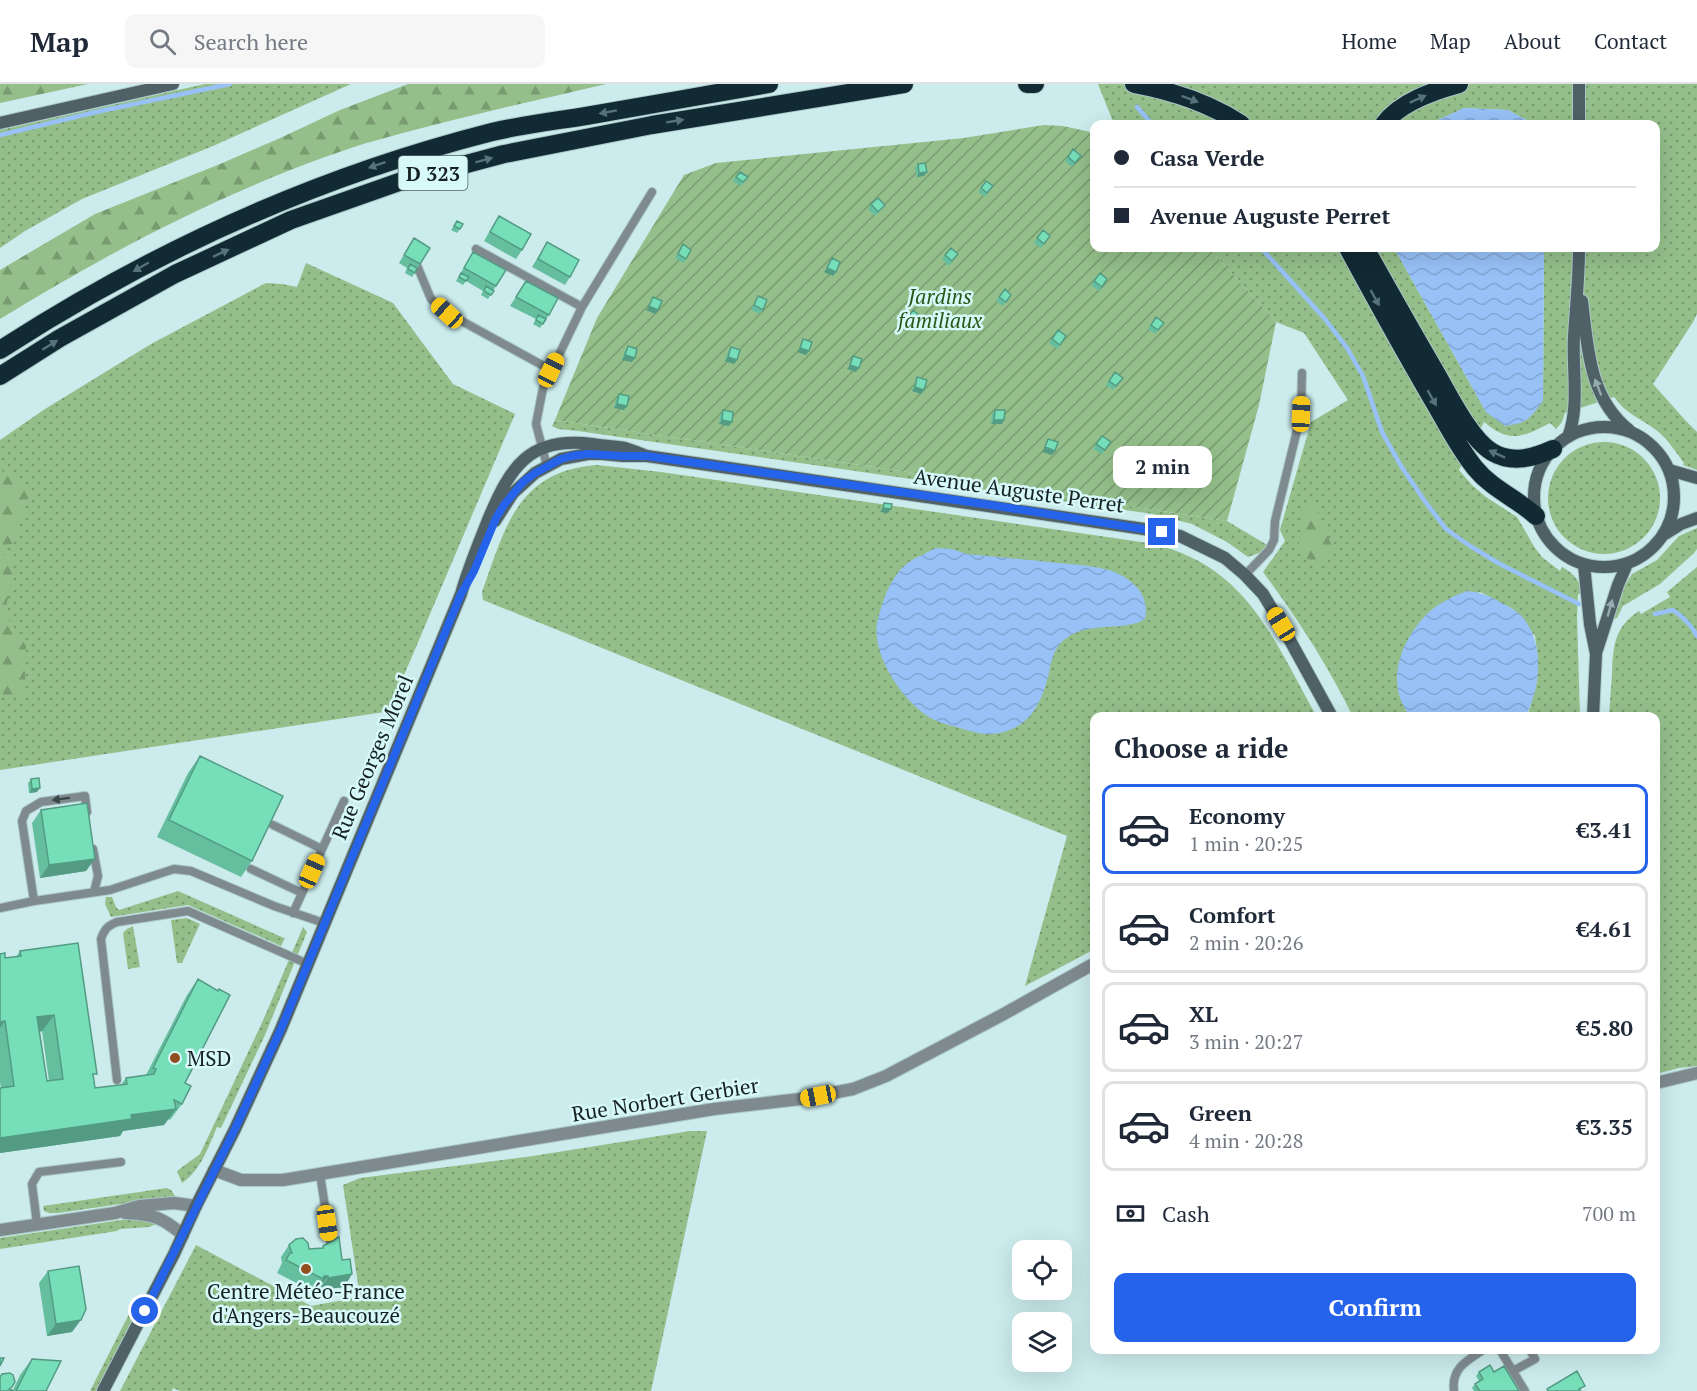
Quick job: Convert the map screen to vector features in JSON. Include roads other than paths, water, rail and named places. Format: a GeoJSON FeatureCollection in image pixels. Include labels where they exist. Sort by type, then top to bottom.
{"type":"FeatureCollection","features":[{"type":"Feature","properties":{"kind":"highway","name":"D 323"},"geometry":{"type":"LineString","coordinates":[[0,350],[41,323],[156,258],[273,204],[382,163],[494,132],[769,84]]}},
{"type":"Feature","properties":{"kind":"highway","name":"D 323"},"geometry":{"type":"LineString","coordinates":[[0,376],[60,338],[175,274],[291,220],[399,182],[504,154],[652,125],[904,84]]}},
{"type":"Feature","properties":{"kind":"highway"},"geometry":{"type":"LineString","coordinates":[[1027,84],[1035,84]]}},
{"type":"Feature","properties":{"kind":"highway"},"geometry":{"type":"LineString","coordinates":[[1134,84],[1182,96],[1234,120]]}},
{"type":"Feature","properties":{"kind":"highway"},"geometry":{"type":"LineString","coordinates":[[1387,120],[1410,102],[1459,84]]}},
{"type":"Feature","properties":{"kind":"highway"},"geometry":{"type":"LineString","coordinates":[[1350,252],[1402,348],[1463,451],[1475,468],[1493,486],[1536,516]]}},
{"type":"Feature","properties":{"kind":"highway"},"geometry":{"type":"LineString","coordinates":[[1367,252],[1477,440],[1491,452],[1509,459],[1534,457],[1553,449]]}},
{"type":"Feature","properties":{"kind":"street"},"geometry":{"type":"LineString","coordinates":[[0,123],[173,84]]}},
{"type":"Feature","properties":{"kind":"street"},"geometry":{"type":"LineString","coordinates":[[1578,84],[1579,118]]}},
{"type":"Feature","properties":{"kind":"street"},"geometry":{"type":"LineString","coordinates":[[1568,437],[1573,408],[1579,252]]}},
{"type":"Feature","properties":{"kind":"street"},"geometry":{"type":"LineString","coordinates":[[1579,278],[1589,353],[1596,384],[1603,401],[1612,414],[1632,433]]}},
{"type":"Feature","properties":{"kind":"street"},"geometry":{"type":"LineString","coordinates":[[1603,427],[1622,429],[1632,433],[1641,437],[1656,450],[1673,480],[1674,502],[1673,513],[1664,534],[1651,550],[1627,564],[1603,567],[1584,565],[1566,556],[1551,544],[1543,533],[1533,501],[1535,482],[1544,460],[1553,449],[1579,431],[1603,427]]}},
{"type":"Feature","properties":{"kind":"street","name":"Avenue Auguste Perret"},"geometry":{"type":"LineString","coordinates":[[543,447],[562,443],[582,443],[624,448],[647,456]]}},
{"type":"Feature","properties":{"kind":"street","name":"Rue Georges Morel"},"geometry":{"type":"LineString","coordinates":[[104,1391],[235,1129],[281,1029],[461,594],[468,569],[503,484],[515,468],[543,447]]}},
{"type":"Feature","properties":{"kind":"street","name":"Avenue Auguste Perret"},"geometry":{"type":"LineString","coordinates":[[547,466],[561,459],[588,454],[647,456],[1180,536],[1225,558],[1263,594],[1329,712]]}},
{"type":"Feature","properties":{"kind":"street","name":"Rue Georges Morel"},"geometry":{"type":"LineString","coordinates":[[461,594],[504,505],[523,482],[547,466]]}},
{"type":"Feature","properties":{"kind":"street"},"geometry":{"type":"LineString","coordinates":[[1669,470],[1697,478]]}},
{"type":"Feature","properties":{"kind":"street"},"geometry":{"type":"LineString","coordinates":[[1664,534],[1697,518]]}},
{"type":"Feature","properties":{"kind":"street"},"geometry":{"type":"LineString","coordinates":[[1596,654],[1627,564]]}},
{"type":"Feature","properties":{"kind":"street"},"geometry":{"type":"LineString","coordinates":[[1584,565],[1590,624],[1596,654],[1593,712]]}},
{"type":"Feature","properties":{"kind":"street","name":"Rue Norbert Gerbier"},"geometry":{"type":"LineString","coordinates":[[214,1170],[241,1180],[283,1180],[714,1109],[800,1099],[853,1089],[886,1076],[1090,966]]}},
{"type":"Feature","properties":{"kind":"street"},"geometry":{"type":"LineString","coordinates":[[1660,1082],[1697,1073]]}},
{"type":"Feature","properties":{"kind":"street"},"geometry":{"type":"LineString","coordinates":[[0,1230],[115,1213],[138,1206],[174,1203],[196,1206]]}},
{"type":"Feature","properties":{"kind":"street"},"geometry":{"type":"LineString","coordinates":[[115,1213],[152,1215],[183,1235]]}},
{"type":"Feature","properties":{"kind":"lane"},"geometry":{"type":"LineString","coordinates":[[547,466],[536,420],[543,388],[582,307],[652,192]]}},
{"type":"Feature","properties":{"kind":"lane"},"geometry":{"type":"LineString","coordinates":[[476,249],[582,307]]}},
{"type":"Feature","properties":{"kind":"lane"},"geometry":{"type":"LineString","coordinates":[[416,263],[431,299],[447,313],[551,370]]}},
{"type":"Feature","properties":{"kind":"lane"},"geometry":{"type":"LineString","coordinates":[[1245,575],[1269,550],[1274,540],[1275,521],[1301,414],[1302,373]]}},
{"type":"Feature","properties":{"kind":"lane"},"geometry":{"type":"LineString","coordinates":[[34,901],[22,821],[26,811],[41,802],[85,796],[89,819]]}},
{"type":"Feature","properties":{"kind":"lane"},"geometry":{"type":"LineString","coordinates":[[293,913],[344,801]]}},
{"type":"Feature","properties":{"kind":"lane"},"geometry":{"type":"LineString","coordinates":[[273,825],[322,849]]}},
{"type":"Feature","properties":{"kind":"lane"},"geometry":{"type":"LineString","coordinates":[[92,842],[98,876],[94,892]]}},
{"type":"Feature","properties":{"kind":"lane"},"geometry":{"type":"LineString","coordinates":[[0,908],[110,890],[174,869],[190,871],[324,924]]}},
{"type":"Feature","properties":{"kind":"lane"},"geometry":{"type":"LineString","coordinates":[[251,869],[302,893]]}},
{"type":"Feature","properties":{"kind":"lane"},"geometry":{"type":"LineString","coordinates":[[117,1080],[101,939],[104,931],[110,925],[117,922],[188,912],[308,964]]}},
{"type":"Feature","properties":{"kind":"lane"},"geometry":{"type":"LineString","coordinates":[[37,1224],[32,1184],[39,1172],[121,1162]]}},
{"type":"Feature","properties":{"kind":"lane"},"geometry":{"type":"LineString","coordinates":[[320,1174],[331,1246]]}},
{"type":"Feature","properties":{"kind":"lane"},"geometry":{"type":"LineString","coordinates":[[1454,1391],[1454,1378],[1457,1370],[1461,1364],[1477,1354]]}},
{"type":"Feature","properties":{"kind":"lane"},"geometry":{"type":"LineString","coordinates":[[1502,1354],[1525,1391]]}},
{"type":"Feature","properties":{"kind":"lane"},"geometry":{"type":"LineString","coordinates":[[1513,1371],[1535,1359],[1532,1354]]}},
{"type":"Feature","properties":{"kind":"water"},"geometry":{"type":"Polygon","coordinates":[[[1464,108],[1508,110],[1527,120],[1438,120],[1464,108]]]}},
{"type":"Feature","properties":{"kind":"water"},"geometry":{"type":"Polygon","coordinates":[[[1396,252],[1544,252],[1543,401],[1527,419],[1505,426],[1486,412],[1396,252]]]}},
{"type":"Feature","properties":{"kind":"water"},"geometry":{"type":"Polygon","coordinates":[[[936,548],[952,549],[967,554],[1091,566],[1114,572],[1138,588],[1144,599],[1145,619],[1124,626],[1088,629],[1066,638],[1054,653],[1039,703],[1027,719],[1011,730],[985,734],[943,723],[917,707],[898,687],[884,662],[877,635],[877,623],[885,596],[894,578],[908,563],[936,548]]]}},
{"type":"Feature","properties":{"kind":"water"},"geometry":{"type":"Polygon","coordinates":[[[1467,591],[1476,592],[1489,596],[1514,610],[1524,619],[1536,644],[1538,663],[1535,691],[1528,712],[1408,712],[1398,691],[1397,678],[1403,651],[1409,638],[1426,615],[1445,601],[1467,591]]]}},
{"type":"Feature","properties":{"kind":"waterway"},"geometry":{"type":"LineString","coordinates":[[0,135],[230,84]]}},
{"type":"Feature","properties":{"kind":"waterway"},"geometry":{"type":"LineString","coordinates":[[1137,107],[1148,120]]}},
{"type":"Feature","properties":{"kind":"waterway"},"geometry":{"type":"LineString","coordinates":[[1265,252],[1325,319],[1347,348],[1363,376],[1382,432],[1401,466],[1446,529],[1500,564],[1579,604]]}},
{"type":"Feature","properties":{"kind":"waterway"},"geometry":{"type":"LineString","coordinates":[[1655,614],[1673,610],[1687,622],[1697,636]]}},
{"type":"Feature","properties":{"kind":"place","name":"MSD"},"geometry":{"type":"Point","coordinates":[175,1058]}},
{"type":"Feature","properties":{"kind":"place","name":"Centre Météo-France d'Angers-Beaucouzé"},"geometry":{"type":"Point","coordinates":[306,1269]}},
{"type":"Feature","properties":{"kind":"park label","name":"Jardins familiaux"},"geometry":{"type":"Point","coordinates":[940,308]}}]}
